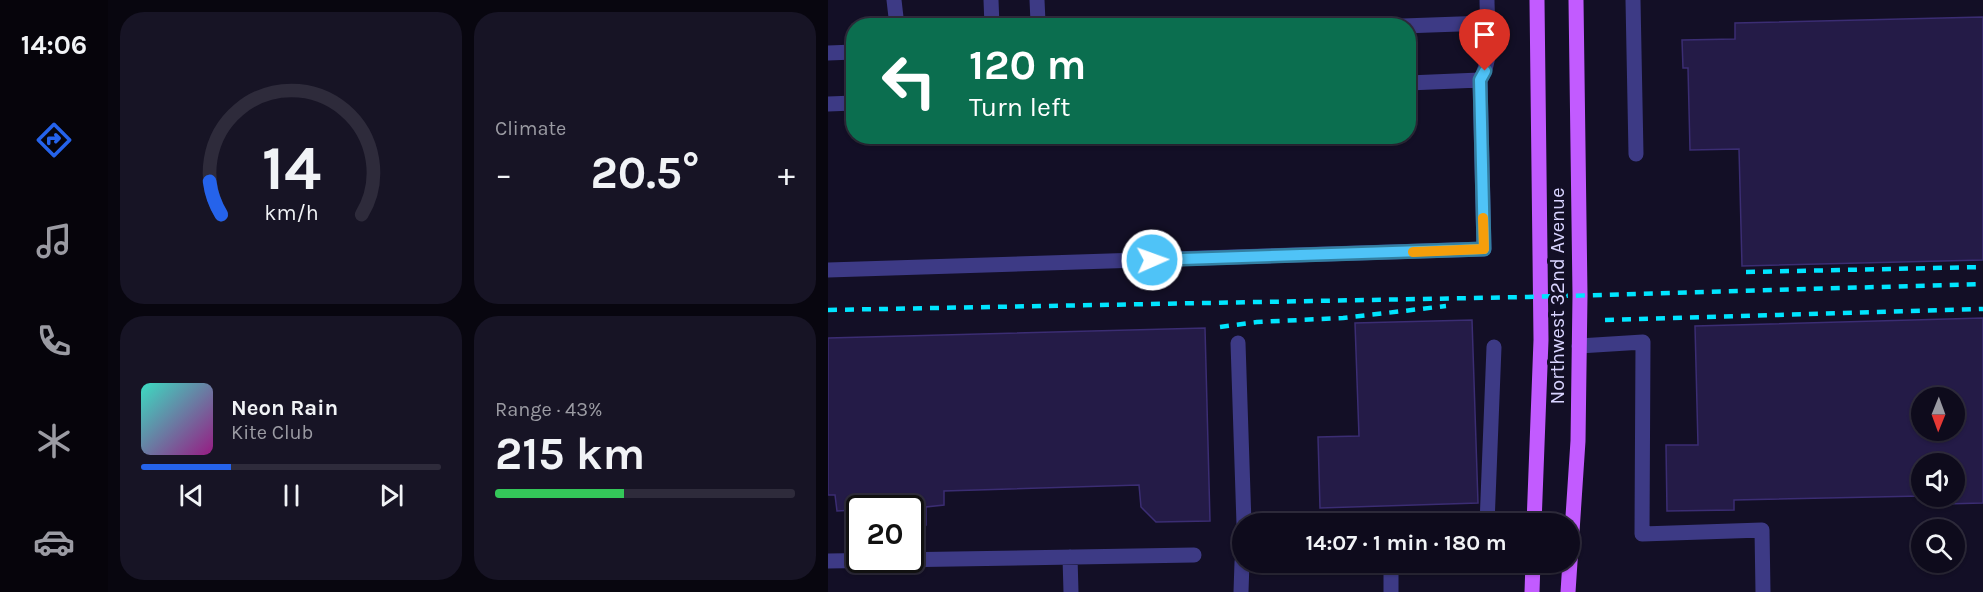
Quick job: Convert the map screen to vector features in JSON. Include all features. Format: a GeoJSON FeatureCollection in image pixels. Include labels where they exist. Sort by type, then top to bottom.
{"type":"FeatureCollection","features":[{"type":"Feature","properties":{"kind":"main road","name":"Northwest 32nd Avenue"},"geometry":{"type":"LineString","coordinates":[[1534,513],[1542,339],[1537,0]]}},
{"type":"Feature","properties":{"kind":"main road","name":"Northwest 32nd Avenue"},"geometry":{"type":"LineString","coordinates":[[1568,592],[1578,441],[1576,0]]}},
{"type":"Feature","properties":{"kind":"main road"},"geometry":{"type":"LineString","coordinates":[[1532,592],[1533,573]]}},
{"type":"Feature","properties":{"kind":"lane"},"geometry":{"type":"LineString","coordinates":[[894,0],[896,18]]}},
{"type":"Feature","properties":{"kind":"lane"},"geometry":{"type":"LineString","coordinates":[[991,0],[992,18]]}},
{"type":"Feature","properties":{"kind":"lane"},"geometry":{"type":"LineString","coordinates":[[1037,0],[1038,18]]}},
{"type":"Feature","properties":{"kind":"lane"},"geometry":{"type":"LineString","coordinates":[[828,270],[1484,249],[1480,80],[1488,61],[1486,0]]}},
{"type":"Feature","properties":{"kind":"lane"},"geometry":{"type":"LineString","coordinates":[[1634,0],[1636,154]]}},
{"type":"Feature","properties":{"kind":"lane"},"geometry":{"type":"LineString","coordinates":[[1416,26],[1487,23]]}},
{"type":"Feature","properties":{"kind":"lane"},"geometry":{"type":"LineString","coordinates":[[828,53],[846,52]]}},
{"type":"Feature","properties":{"kind":"lane"},"geometry":{"type":"LineString","coordinates":[[1416,83],[1480,80]]}},
{"type":"Feature","properties":{"kind":"lane"},"geometry":{"type":"LineString","coordinates":[[828,104],[846,103]]}},
{"type":"Feature","properties":{"kind":"lane"},"geometry":{"type":"LineString","coordinates":[[1579,346],[1643,342],[1642,534],[1762,530],[1763,592]]}},
{"type":"Feature","properties":{"kind":"lane"},"geometry":{"type":"LineString","coordinates":[[1238,343],[1244,513]]}},
{"type":"Feature","properties":{"kind":"lane"},"geometry":{"type":"LineString","coordinates":[[1487,513],[1494,347]]}},
{"type":"Feature","properties":{"kind":"lane"},"geometry":{"type":"LineString","coordinates":[[828,561],[1194,555]]}},
{"type":"Feature","properties":{"kind":"lane"},"geometry":{"type":"LineString","coordinates":[[1070,557],[1071,592]]}},
{"type":"Feature","properties":{"kind":"lane"},"geometry":{"type":"LineString","coordinates":[[1241,592],[1242,573]]}},
{"type":"Feature","properties":{"kind":"lane"},"geometry":{"type":"LineString","coordinates":[[1391,573],[1391,592]]}},
{"type":"Feature","properties":{"kind":"building"},"geometry":{"type":"Polygon","coordinates":[[[1983,17],[1983,260],[1742,266],[1739,149],[1690,150],[1688,68],[1683,68],[1682,40],[1735,39],[1735,23],[1983,17]]]}},
{"type":"Feature","properties":{"kind":"building"},"geometry":{"type":"Polygon","coordinates":[[[1983,318],[1983,503],[1965,503],[1965,453],[1911,453],[1911,496],[1734,500],[1734,510],[1667,511],[1666,445],[1698,445],[1695,326],[1983,318]]]}},
{"type":"Feature","properties":{"kind":"building"},"geometry":{"type":"Polygon","coordinates":[[[1472,320],[1478,503],[1320,508],[1318,437],[1359,436],[1355,323],[1472,320]]]}},
{"type":"Feature","properties":{"kind":"building"},"geometry":{"type":"Polygon","coordinates":[[[1205,328],[1210,521],[1156,522],[1141,507],[1139,485],[944,491],[944,505],[926,507],[926,525],[924,525],[924,495],[846,495],[846,510],[837,511],[835,495],[828,495],[828,338],[1205,328]]]}},
{"type":"Feature","properties":{"kind":"railway"},"geometry":{"type":"LineString","coordinates":[[1746,272],[1983,267]]}},
{"type":"Feature","properties":{"kind":"railway"},"geometry":{"type":"LineString","coordinates":[[828,310],[1528,297],[1983,284]]}},
{"type":"Feature","properties":{"kind":"railway"},"geometry":{"type":"LineString","coordinates":[[1220,327],[1257,322],[1343,318],[1446,306]]}},
{"type":"Feature","properties":{"kind":"railway"},"geometry":{"type":"LineString","coordinates":[[1605,320],[1983,309]]}},
{"type":"Feature","properties":{"kind":"slow traffic"},"geometry":{"type":"LineString","coordinates":[[1413,252],[1484,249],[1483,218]]}},
{"type":"Feature","properties":{"kind":"route"},"geometry":{"type":"LineString","coordinates":[[1152,260],[1484,249],[1480,80],[1485,71]]}}]}
